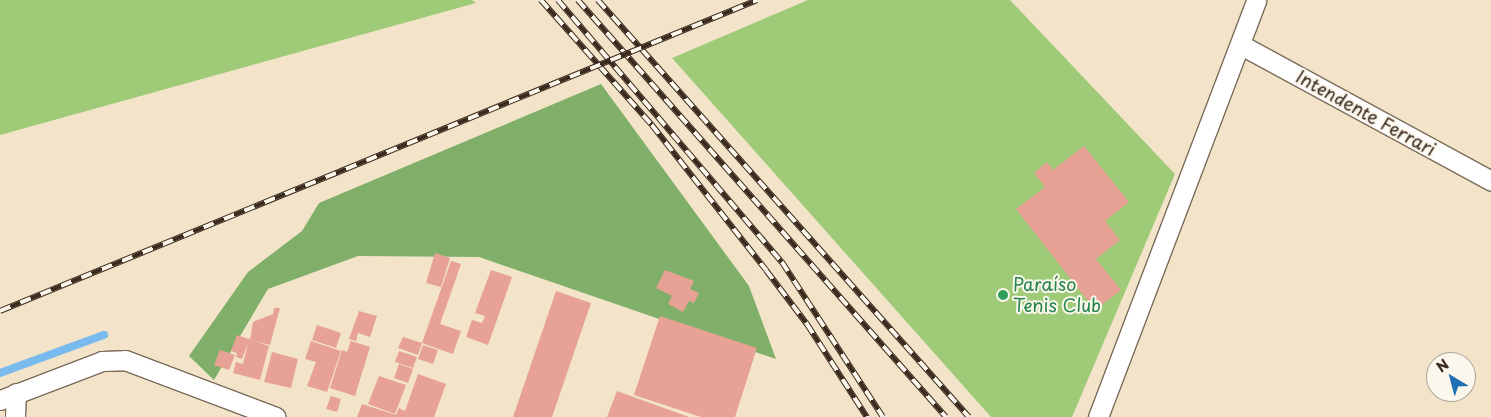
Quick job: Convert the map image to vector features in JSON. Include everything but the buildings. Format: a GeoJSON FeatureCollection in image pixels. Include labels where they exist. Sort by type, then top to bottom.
{"type":"FeatureCollection","features":[{"type":"Feature","properties":{"kind":"street"},"geometry":{"type":"LineString","coordinates":[[1098,417],[1241,45],[1256,0]]}},
{"type":"Feature","properties":{"kind":"street","name":"Intendente Ferrari"},"geometry":{"type":"LineString","coordinates":[[1241,45],[1491,181]]}},
{"type":"Feature","properties":{"kind":"street"},"geometry":{"type":"LineString","coordinates":[[15,417],[8,396],[102,361],[126,360],[276,417]]}},
{"type":"Feature","properties":{"kind":"green space"},"geometry":{"type":"Polygon","coordinates":[[[0,0],[472,0],[476,3],[0,135],[0,0]]]}},
{"type":"Feature","properties":{"kind":"green space","name":"Paraíso Tenis Club"},"geometry":{"type":"Polygon","coordinates":[[[808,0],[1010,0],[1175,174],[1072,417],[991,417],[672,58],[808,0]]]}},
{"type":"Feature","properties":{"kind":"green space"},"geometry":{"type":"Polygon","coordinates":[[[601,84],[749,286],[776,359],[479,257],[358,256],[268,289],[214,380],[189,356],[248,272],[302,231],[319,203],[601,84]]]}},
{"type":"Feature","properties":{"kind":"waterway"},"geometry":{"type":"LineString","coordinates":[[0,373],[104,335]]}},
{"type":"Feature","properties":{"kind":"railway"},"geometry":{"type":"LineString","coordinates":[[541,0],[652,125],[766,270],[807,324],[867,417]]}},
{"type":"Feature","properties":{"kind":"railway"},"geometry":{"type":"LineString","coordinates":[[558,0],[782,262],[883,417]]}},
{"type":"Feature","properties":{"kind":"railway"},"geometry":{"type":"LineString","coordinates":[[578,0],[946,417]]}},
{"type":"Feature","properties":{"kind":"railway"},"geometry":{"type":"LineString","coordinates":[[598,0],[969,417]]}},
{"type":"Feature","properties":{"kind":"railway"},"geometry":{"type":"LineString","coordinates":[[0,311],[757,0]]}},
{"type":"Feature","properties":{"kind":"place","name":"Paraíso Tenis Club"},"geometry":{"type":"Point","coordinates":[1003,295]}}]}
